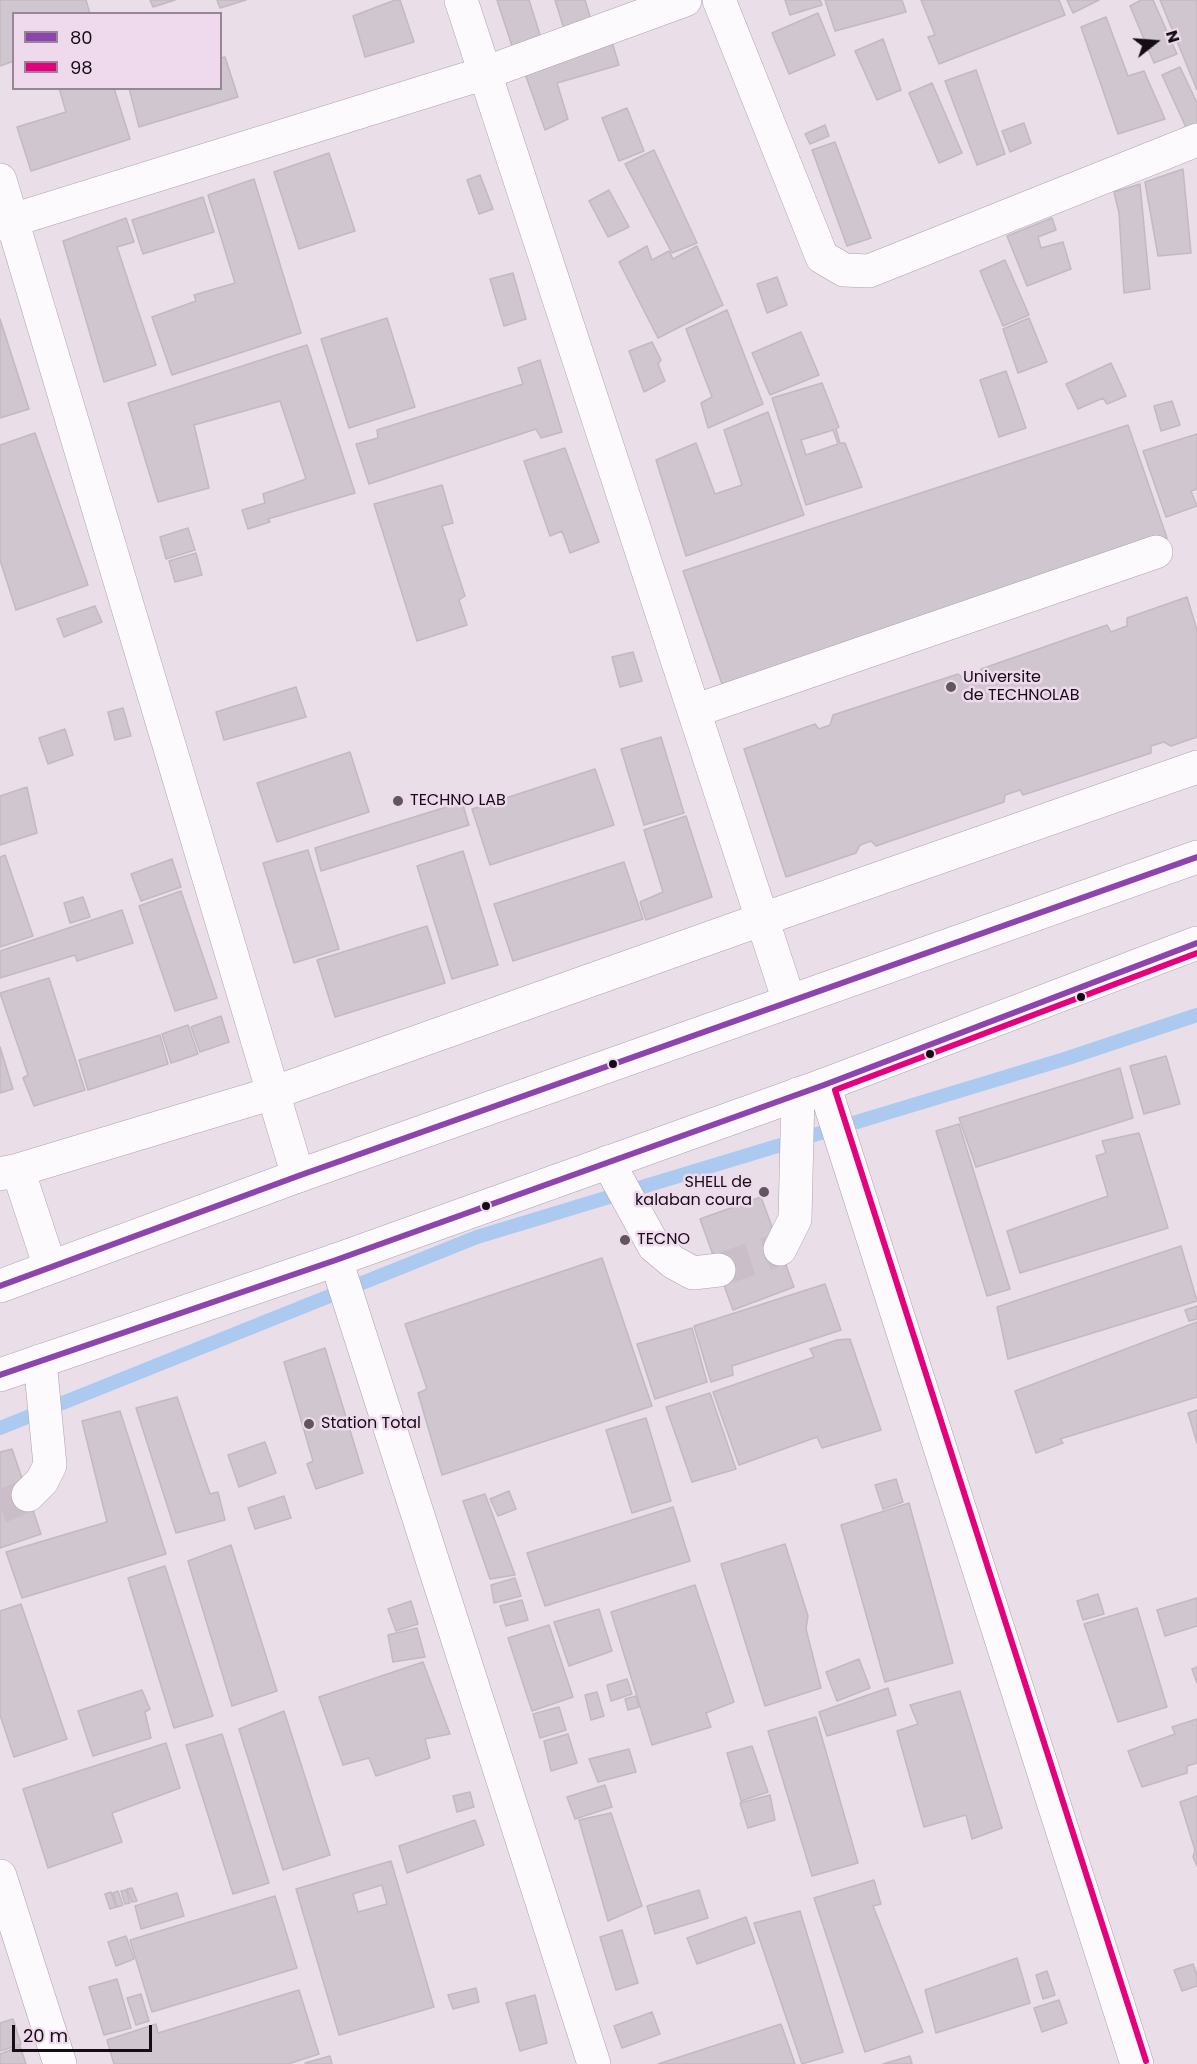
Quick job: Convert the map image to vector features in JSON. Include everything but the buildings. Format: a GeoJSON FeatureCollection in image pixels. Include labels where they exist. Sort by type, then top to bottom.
{"type":"FeatureCollection","features":[{"type":"Feature","properties":{"kind":"main road"},"geometry":{"type":"LineString","coordinates":[[461,0],[789,1001]]}},
{"type":"Feature","properties":{"kind":"main road"},"geometry":{"type":"LineString","coordinates":[[6,223],[485,73],[685,0]]}},
{"type":"Feature","properties":{"kind":"main road"},"geometry":{"type":"LineString","coordinates":[[719,0],[822,257],[844,270],[869,271],[1197,140]]}},
{"type":"Feature","properties":{"kind":"main road"},"geometry":{"type":"LineString","coordinates":[[0,180],[6,223],[298,1176]]}},
{"type":"Feature","properties":{"kind":"main road"},"geometry":{"type":"LineString","coordinates":[[694,711],[1156,552]]}},
{"type":"Feature","properties":{"kind":"main road"},"geometry":{"type":"LineString","coordinates":[[50,1267],[9,1172],[273,1093],[1197,767]]}},
{"type":"Feature","properties":{"kind":"main road"},"geometry":{"type":"LineString","coordinates":[[0,1286],[298,1176],[1197,857]]}},
{"type":"Feature","properties":{"kind":"main road"},"geometry":{"type":"LineString","coordinates":[[0,1375],[336,1260],[811,1090],[1197,943]]}},
{"type":"Feature","properties":{"kind":"main road"},"geometry":{"type":"LineString","coordinates":[[780,1249],[795,1219],[811,1090]]}},
{"type":"Feature","properties":{"kind":"main road"},"geometry":{"type":"LineString","coordinates":[[811,1090],[1137,2064]]}},
{"type":"Feature","properties":{"kind":"main road"},"geometry":{"type":"LineString","coordinates":[[608,1162],[654,1246],[673,1262],[693,1273],[719,1270]]}},
{"type":"Feature","properties":{"kind":"main road"},"geometry":{"type":"LineString","coordinates":[[336,1260],[594,2064]]}},
{"type":"Feature","properties":{"kind":"main road"},"geometry":{"type":"LineString","coordinates":[[28,1495],[42,1481],[50,1465],[40,1361]]}},
{"type":"Feature","properties":{"kind":"main road"},"geometry":{"type":"LineString","coordinates":[[0,1876],[60,2064]]}},
{"type":"Feature","properties":{"kind":"waterway"},"geometry":{"type":"LineString","coordinates":[[0,1428],[477,1237],[1068,1058],[1197,1015]]}},
{"type":"Feature","properties":{"kind":"tunnel"},"geometry":{"type":"LineString","coordinates":[[719,1270],[780,1249]]}},
{"type":"Feature","properties":{"kind":"tunnel"},"geometry":{"type":"LineString","coordinates":[[0,1507],[28,1495]]}},
{"type":"Feature","properties":{"kind":"transit line","name":"80"},"geometry":{"type":"LineString","coordinates":[[0,1286],[298,1176],[1197,857]]}},
{"type":"Feature","properties":{"kind":"transit line","name":"80"},"geometry":{"type":"LineString","coordinates":[[0,1375],[336,1260],[824,1085],[1197,943]]}},
{"type":"Feature","properties":{"kind":"transit line","name":"98"},"geometry":{"type":"LineString","coordinates":[[1146,2061],[835,1090],[1197,953]]}},
{"type":"Feature","properties":{"kind":"place","name":"Universite de TECHNOLAB"},"geometry":{"type":"Point","coordinates":[951,687]}},
{"type":"Feature","properties":{"kind":"place","name":"TECHNO LAB"},"geometry":{"type":"Point","coordinates":[398,801]}},
{"type":"Feature","properties":{"kind":"place","name":"SHELL de kalaban coura"},"geometry":{"type":"Point","coordinates":[764,1192]}},
{"type":"Feature","properties":{"kind":"place","name":"TECNO"},"geometry":{"type":"Point","coordinates":[625,1240]}},
{"type":"Feature","properties":{"kind":"place","name":"Station Total"},"geometry":{"type":"Point","coordinates":[309,1424]}}]}
